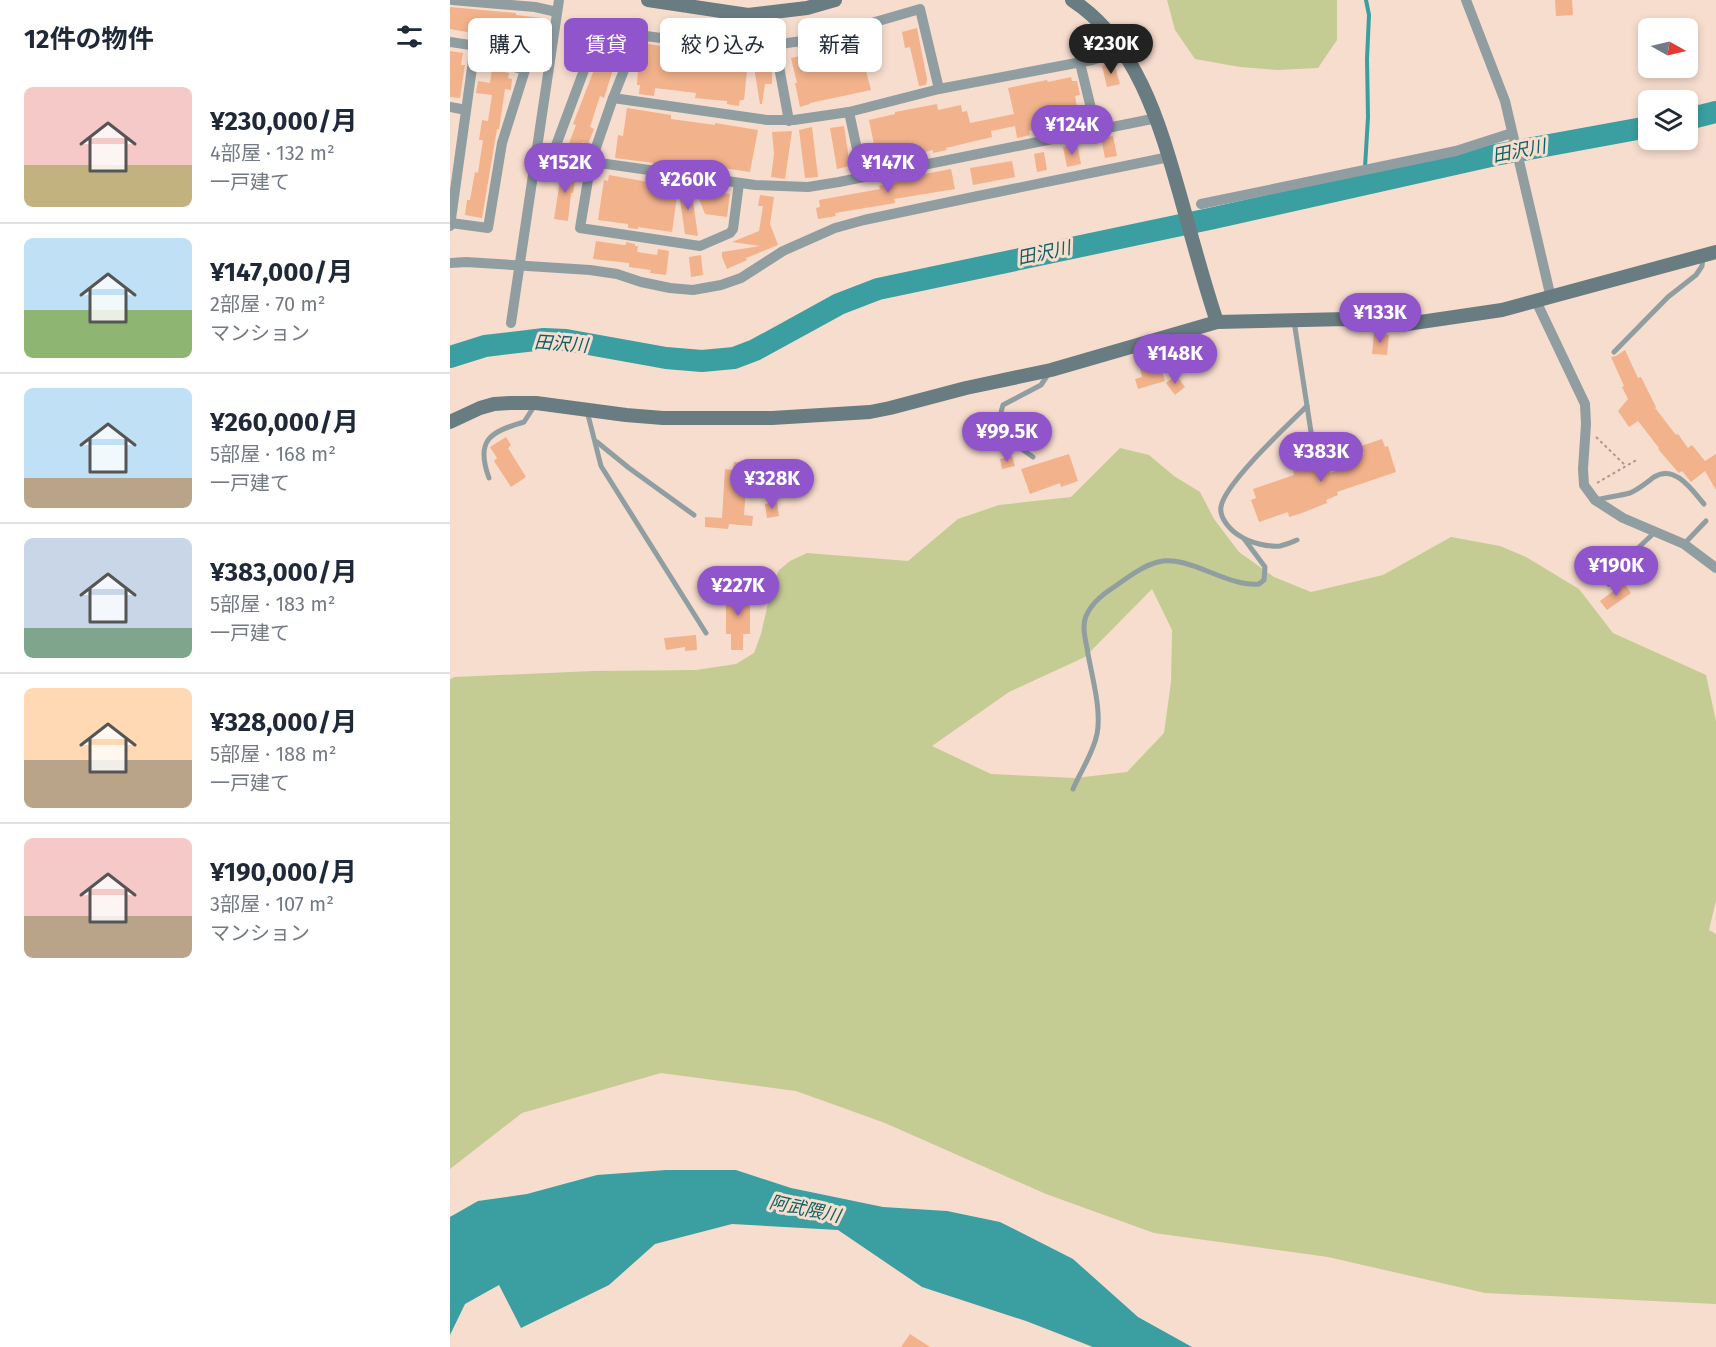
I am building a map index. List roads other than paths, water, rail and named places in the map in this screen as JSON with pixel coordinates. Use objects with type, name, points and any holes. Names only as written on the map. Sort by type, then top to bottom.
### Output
[{"type":"street","points":[[452,0],[535,7],[557,12]]},
{"type":"street","points":[[552,44],[559,0]]},
{"type":"street","points":[[648,0],[748,15],[807,8],[835,0]]},
{"type":"street","points":[[1072,0],[1085,8],[1121,48],[1142,86],[1169,157],[1217,322]]},
{"type":"street","points":[[1467,0],[1505,101],[1551,298]]},
{"type":"street","points":[[786,43],[816,39],[920,9],[939,89]]},
{"type":"street","points":[[450,42],[468,49]]},
{"type":"street","points":[[613,98],[767,120],[789,121],[849,112],[939,89],[1080,63],[1110,54],[1121,48]]},
{"type":"street","points":[[1080,63],[1096,129]]},
{"type":"street","points":[[471,72],[450,224],[488,228],[502,143],[524,72]]},
{"type":"street","points":[[511,323],[548,72]]},
{"type":"street","points":[[552,156],[583,72]]},
{"type":"street","points":[[623,72],[591,162],[580,228],[700,246],[730,233],[733,229],[739,183]]},
{"type":"street","points":[[780,72],[789,121]]},
{"type":"street","points":[[450,107],[466,110]]},
{"type":"street","points":[[849,112],[863,177]]},
{"type":"street","points":[[536,154],[739,183],[808,186],[1156,118]]},
{"type":"street","points":[[1201,204],[1456,151],[1512,133]]},
{"type":"street","points":[[450,263],[590,270],[617,274],[670,288],[693,290],[721,285],[741,278],[783,251],[835,228],[955,200],[1169,157]]},
{"type":"street","points":[[450,422],[480,408],[510,403],[536,403],[663,418],[772,418],[890,408],[966,388],[1051,370],[1217,322],[1347,319],[1400,325],[1502,310],[1710,254]]},
{"type":"street","points":[[1536,301],[1585,404],[1584,485],[1595,500],[1623,518],[1684,544],[1716,568]]},
{"type":"lane","points":[[1614,352],[1668,297],[1696,275],[1710,254]]},
{"type":"lane","points":[[1294,320],[1315,458]]},
{"type":"lane","points":[[1033,457],[1009,440],[1000,423],[1000,414],[1003,405],[1041,385],[1051,370]]},
{"type":"lane","points":[[489,478],[484,464],[485,444],[489,437],[504,428],[524,422],[536,403]]},
{"type":"lane","points":[[1073,789],[1088,761],[1098,734],[1098,709],[1084,632],[1085,617],[1093,604],[1108,591],[1133,574],[1158,562],[1173,561],[1245,584],[1260,584],[1264,580],[1265,567],[1245,540],[1230,528],[1221,514],[1221,506],[1227,493],[1251,463],[1307,406]]},
{"type":"lane","points":[[586,409],[602,466],[706,633]]},
{"type":"lane","points":[[596,440],[629,468],[694,514]]},
{"type":"lane","points":[[1595,500],[1629,493],[1661,474],[1668,474],[1676,475],[1704,504]]},
{"type":"lane","points":[[1684,544],[1706,521]]},
{"type":"lane","points":[[1609,584],[1618,567],[1655,532]]},
{"type":"lane","points":[[1245,540],[1279,546],[1297,540]]},
{"type":"water","name":"阿武隈川","points":[[666,1170],[736,1170],[791,1188],[883,1207],[947,1211],[1000,1222],[1073,1259],[1138,1317],[1192,1347],[1093,1347],[1026,1321],[922,1287],[838,1230],[732,1224],[655,1244],[609,1285],[521,1328],[499,1285],[465,1304],[450,1335],[450,1217],[478,1201],[527,1194],[597,1175]]},
{"type":"waterway","points":[[1364,184],[1368,117],[1369,15],[1366,0]]},
{"type":"waterway","name":"田沢川","points":[[1698,116],[1716,112]]},
{"type":"waterway","name":"田沢川","points":[[450,357],[485,346],[544,339],[566,340],[666,358],[702,361],[734,358],[755,350],[839,304],[878,289],[1214,218],[1495,155],[1638,129]]}]
